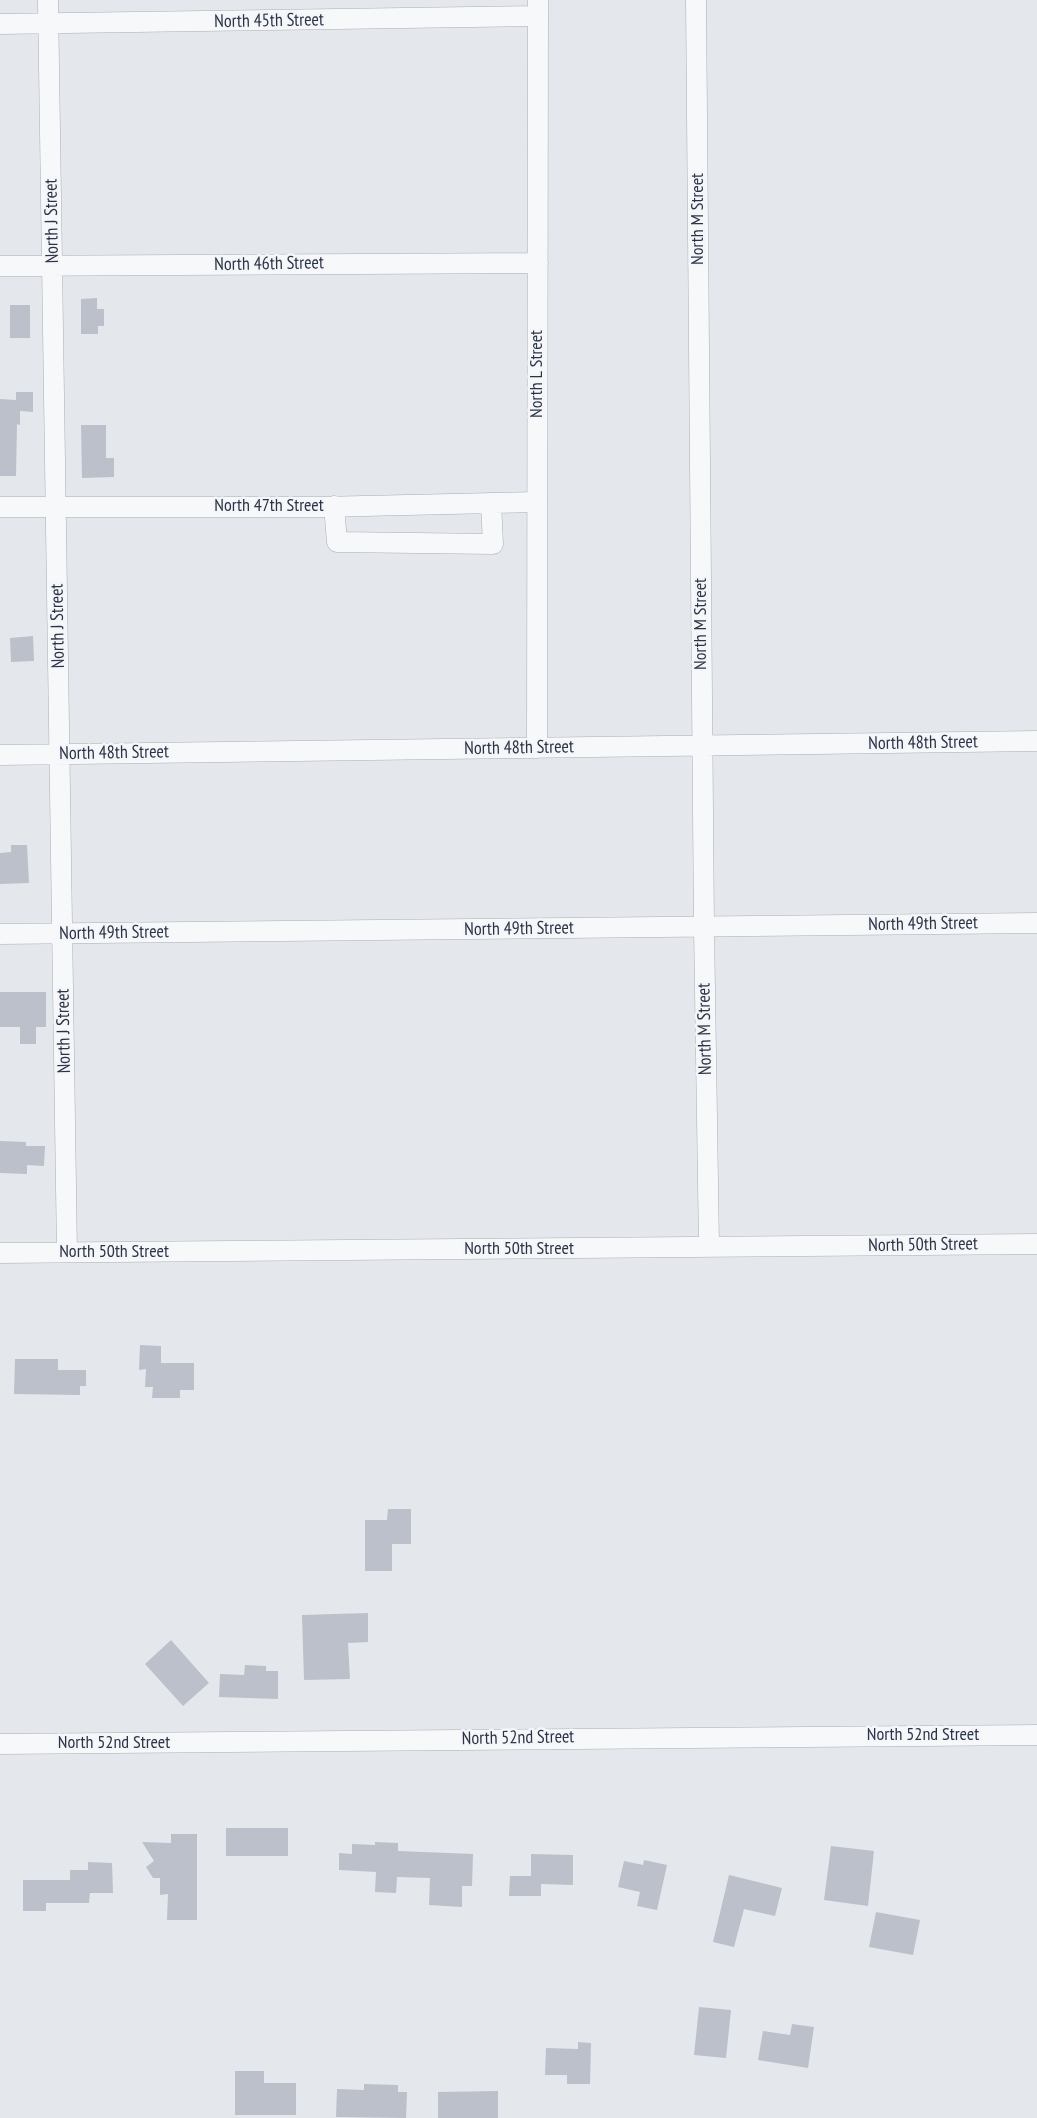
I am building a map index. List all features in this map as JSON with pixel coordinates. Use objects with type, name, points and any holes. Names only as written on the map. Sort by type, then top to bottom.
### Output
[{"type":"street","name":"North J Street","points":[[48,0],[67,1252]]},
{"type":"street","name":"North M Street","points":[[696,0],[702,746],[709,1247]]},
{"type":"street","name":"North 45th Street","points":[[0,24],[538,8]]},
{"type":"street","name":"North L Street","points":[[537,748],[538,8]]},
{"type":"street","name":"North 46th Street","points":[[0,266],[53,264],[538,263]]},
{"type":"street","name":"North 47th Street","points":[[0,507],[334,506],[537,502]]},
{"type":"street","points":[[334,506],[336,542],[493,544],[491,503]]},
{"type":"street","name":"North 48th Street","points":[[0,755],[1037,741]]},
{"type":"street","name":"North 49th Street","points":[[0,934],[1037,923]]},
{"type":"street","name":"North 50th Street","points":[[0,1253],[1037,1244]]},
{"type":"street","name":"North 52nd Street","points":[[0,1744],[1037,1735]]},
{"type":"building","points":[[97,298],[97,309],[104,309],[104,326],[98,326],[98,334],[81,334],[81,299]]},
{"type":"building","points":[[10,305],[30,305],[30,338],[10,338]]},
{"type":"building","points":[[16,392],[33,392],[33,412],[20,411],[20,425],[17,424],[16,476],[0,476],[0,399],[16,400]]},
{"type":"building","points":[[81,425],[106,425],[106,458],[114,458],[114,477],[82,478]]},
{"type":"building","points":[[33,636],[34,661],[11,662],[10,638]]},
{"type":"building","points":[[11,845],[27,845],[29,883],[0,884],[0,853],[11,852]]},
{"type":"building","points":[[0,992],[46,992],[46,1027],[36,1027],[36,1044],[20,1044],[20,1027],[0,1027]]},
{"type":"building","points":[[0,1141],[26,1142],[26,1146],[45,1146],[44,1166],[27,1165],[27,1174],[0,1173]]},
{"type":"building","points":[[140,1345],[161,1346],[161,1363],[194,1363],[194,1390],[180,1390],[180,1398],[152,1398],[153,1387],[145,1387],[146,1369],[139,1370]]},
{"type":"building","points":[[15,1359],[58,1359],[58,1370],[86,1370],[86,1386],[80,1386],[80,1395],[14,1394]]},
{"type":"building","points":[[388,1509],[411,1509],[411,1544],[392,1544],[392,1571],[365,1571],[365,1520],[387,1520]]},
{"type":"building","points":[[368,1613],[368,1642],[348,1643],[350,1679],[304,1680],[302,1615]]},
{"type":"building","points":[[171,1640],[209,1683],[183,1706],[145,1664]]},
{"type":"building","points":[[245,1665],[266,1666],[266,1671],[278,1671],[278,1699],[219,1697],[220,1674],[244,1675]]},
{"type":"building","points":[[226,1828],[288,1828],[288,1856],[226,1856]]},
{"type":"building","points":[[171,1834],[197,1834],[197,1920],[167,1920],[168,1894],[160,1895],[160,1878],[153,1878],[146,1867],[154,1861],[142,1842],[171,1843]]},
{"type":"building","points":[[375,1842],[398,1843],[398,1851],[473,1854],[472,1886],[462,1886],[462,1907],[429,1905],[430,1878],[397,1877],[396,1893],[375,1892],[376,1872],[339,1870],[339,1853],[352,1854],[352,1844],[375,1845]]},
{"type":"building","points":[[831,1846],[874,1851],[868,1906],[824,1900]]},
{"type":"building","points":[[531,1854],[573,1855],[573,1885],[541,1884],[541,1896],[509,1896],[510,1876],[531,1876]]},
{"type":"building","points":[[644,1860],[667,1865],[657,1910],[637,1906],[640,1892],[618,1887],[624,1861],[643,1865]]},
{"type":"building","points":[[88,1862],[112,1863],[113,1893],[90,1893],[89,1903],[46,1903],[46,1911],[23,1911],[23,1880],[70,1880],[70,1870],[88,1870]]},
{"type":"building","points":[[729,1875],[782,1888],[775,1916],[744,1909],[734,1947],[713,1942]]},
{"type":"building","points":[[876,1912],[920,1920],[913,1955],[869,1947]]},
{"type":"building","points":[[699,2007],[731,2010],[726,2058],[694,2055]]},
{"type":"building","points":[[792,2024],[814,2027],[808,2068],[758,2060],[763,2031],[790,2035]]},
{"type":"building","points":[[578,2042],[591,2043],[590,2084],[567,2084],[567,2075],[545,2075],[546,2048],[578,2049]]},
{"type":"building","points":[[235,2071],[264,2071],[264,2083],[296,2083],[296,2115],[235,2115]]},
{"type":"building","points":[[364,2084],[398,2085],[398,2092],[407,2092],[406,2118],[336,2117],[337,2089],[364,2090]]},
{"type":"building","points":[[498,2091],[498,2118],[438,2118],[438,2092]]}]
